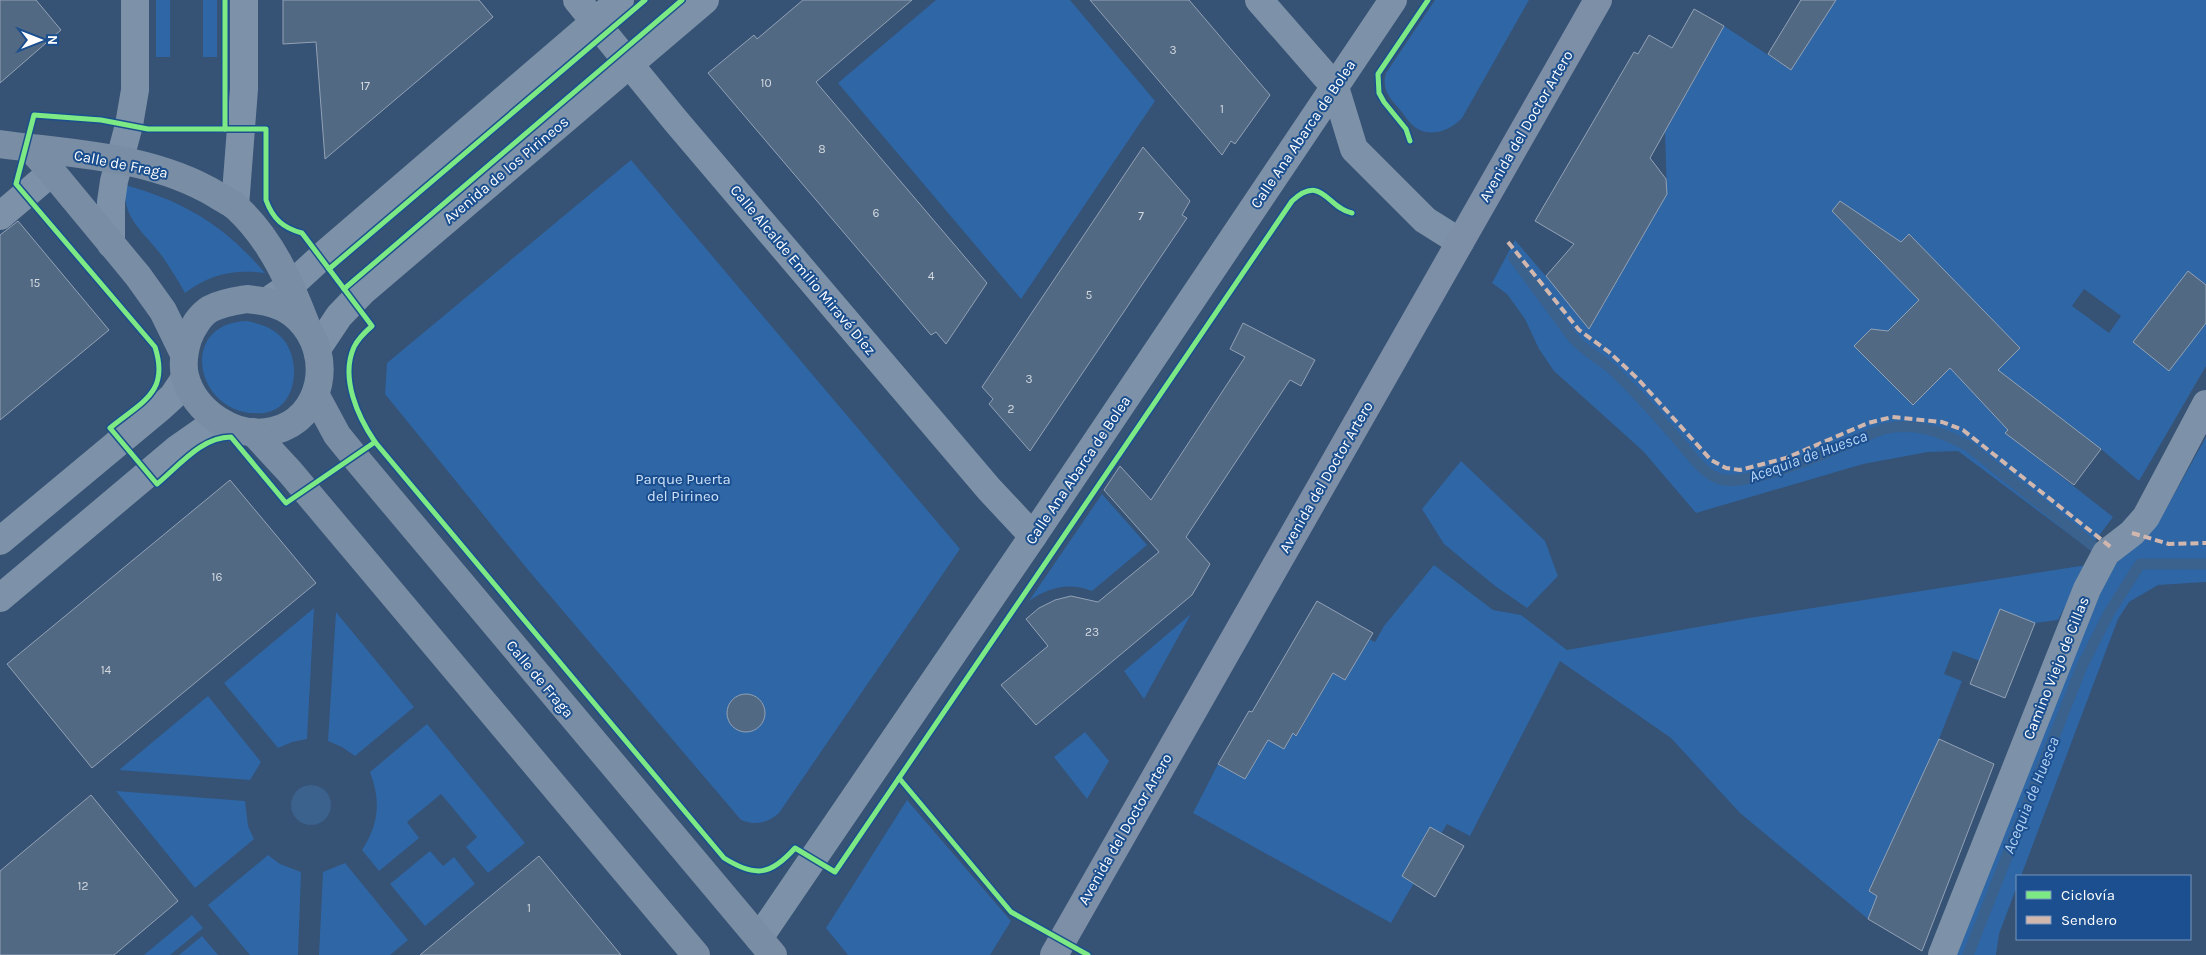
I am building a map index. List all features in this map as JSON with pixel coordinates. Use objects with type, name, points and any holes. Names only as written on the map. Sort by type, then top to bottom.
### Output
[{"type":"main road","name":"Avenida del Doctor Artero","points":[[1054,955],[1598,0]]},
{"type":"main road","name":"Calle de Fraga","points":[[0,144],[119,160],[158,169],[190,180],[235,206],[258,231],[277,258],[291,285],[313,341]]},
{"type":"main road","name":"Calle de Fraga","points":[[30,148],[112,244],[163,311],[185,366]]},
{"type":"main road","points":[[237,301],[268,301],[284,308],[299,319],[313,341],[319,381],[316,396],[304,415],[289,426],[272,431],[253,432],[222,423],[202,407],[193,394],[185,366],[190,333],[210,309],[237,301]]},
{"type":"main road","name":"Calle de Fraga","points":[[316,396],[337,435],[354,456],[766,946]]},
{"type":"main road","points":[[253,432],[290,472],[696,955]]},
{"type":"street","points":[[112,244],[112,202],[119,160],[129,125],[135,90],[135,0]]},
{"type":"street","points":[[235,206],[244,99],[244,0]]},
{"type":"street","name":"Calle Alcalde Emilio Miravé Díez","points":[[577,0],[983,481],[1033,536]]},
{"type":"street","points":[[268,301],[291,285],[329,250],[620,0]]},
{"type":"street","name":"Avenida de los Pirineos","points":[[313,341],[363,292],[705,0]]},
{"type":"street","points":[[1259,0],[1335,87],[1354,149],[1425,220],[1460,242]]},
{"type":"street","name":"Calle Ana Abarca de Bolea","points":[[766,946],[1033,536],[1393,0]]},
{"type":"street","points":[[0,216],[52,172]]},
{"type":"street","points":[[0,541],[173,396],[185,366]]},
{"type":"street","name":"Camino Viejo de Cillas","points":[[1942,955],[2087,590],[2106,553],[2132,534],[2146,517],[2206,404]]},
{"type":"street","points":[[0,598],[177,449],[207,428],[222,423]]},
{"type":"green space","points":[[156,0],[170,0],[170,57],[156,57]]},
{"type":"green space","points":[[203,0],[217,0],[217,57],[203,57]]},
{"type":"green space","points":[[936,0],[1070,0],[1155,101],[1021,299],[838,83]]},
{"type":"green space","points":[[1435,0],[1529,0],[1462,118],[1447,129],[1428,132],[1416,128],[1393,102],[1386,89],[1385,79],[1386,73]]},
{"type":"green space","points":[[1836,0],[2206,0],[2206,366],[2139,481],[2033,397],[2006,433],[2113,517],[2089,549],[1958,451],[1928,452],[1863,464],[1696,513],[1643,451],[1554,371],[1539,349],[1525,319],[1507,294],[1492,283],[1515,240],[1590,328],[1667,194],[1665,132],[1724,26],[1791,70]],"holes":[[[2084,289],[2121,316],[2109,333],[2072,306]]]},
{"type":"green space","name":"Parque Puerta del Pirineo","points":[[631,160],[960,549],[779,813],[770,819],[756,823],[741,820],[529,571],[385,394],[387,363]]},
{"type":"green space","points":[[125,185],[166,199],[202,217],[235,242],[265,273],[243,272],[223,274],[204,281],[185,293],[162,256],[130,216],[125,197]]},
{"type":"green space","points":[[247,321],[276,332],[289,348],[293,359],[293,383],[290,394],[284,403],[275,410],[264,413],[241,411],[223,402],[210,387],[203,370],[203,353],[210,337],[224,326]]},
{"type":"green space","points":[[2206,437],[2206,582],[2158,585],[2129,602],[2118,619],[2021,875],[2016,875],[2016,889],[1999,934],[1996,955],[1955,955],[2097,589],[2112,568],[2166,509]]},
{"type":"green space","points":[[1461,461],[1545,541],[1558,576],[1527,608],[1495,586],[1444,544],[1422,509]]},
{"type":"green space","points":[[1102,494],[1147,545],[1092,591],[1084,588],[1059,587],[1044,592],[1029,601]]},
{"type":"green space","points":[[1434,565],[1493,610],[1521,615],[1567,650],[1749,618],[2087,565],[2058,620],[2035,623],[1980,661],[1953,651],[1944,674],[1962,681],[1939,739],[1869,891],[1877,896],[1868,919],[1740,813],[1671,738],[1560,661],[1470,836],[1447,824],[1441,834],[1429,828],[1414,855],[1426,862],[1391,923],[1193,813],[1218,764],[1245,779],[1268,740],[1284,749],[1293,733],[1297,735],[1323,691],[1336,657],[1344,663],[1337,676],[1345,680],[1369,639],[1375,642],[1384,626]]},
{"type":"green space","points":[[314,608],[307,739],[292,742],[278,748],[224,683]]},
{"type":"green space","points":[[336,612],[414,707],[355,756],[342,747],[328,741]]},
{"type":"green space","points":[[1191,614],[1144,699],[1124,671]]},
{"type":"green space","points":[[208,696],[261,762],[250,780],[119,770]]},
{"type":"green space","points":[[427,724],[525,843],[488,873],[466,847],[477,837],[441,794],[407,822],[419,838],[379,871],[362,850],[375,822],[377,803],[370,772]]},
{"type":"green space","points":[[1085,732],[1109,761],[1087,799],[1054,757]]},
{"type":"green space","points":[[116,791],[245,801],[248,826],[254,839],[195,888]]},
{"type":"green space","points":[[907,800],[1011,921],[990,955],[848,955],[826,928]]},
{"type":"green space","points":[[430,851],[443,866],[454,857],[475,884],[425,926],[390,884]]},
{"type":"green space","points":[[268,855],[280,864],[301,872],[298,955],[250,955],[208,905]]},
{"type":"green space","points":[[345,863],[408,940],[390,955],[319,955],[323,872]]},
{"type":"green space","points":[[192,915],[203,928],[170,955],[144,955]]},
{"type":"green space","points":[[202,936],[218,955],[179,955]]},
{"type":"shaded area","points":[[315,785],[322,788],[328,794],[331,805],[330,813],[322,822],[315,825],[307,825],[300,822],[292,813],[291,801],[294,794],[303,786]]},
{"type":"building","points":[[0,0],[36,0],[61,30],[0,83]]},
{"type":"building","points":[[283,0],[479,0],[493,17],[325,159],[316,42],[283,44]]},
{"type":"building","points":[[803,0],[912,0],[816,82],[987,283],[946,344],[936,332],[931,335],[708,73],[754,35],[757,39]]},
{"type":"building","points":[[1090,0],[1189,0],[1270,95],[1235,144],[1231,141],[1222,155]]},
{"type":"building","points":[[1801,0],[1836,0],[1791,70],[1768,54]]},
{"type":"building","points":[[1694,9],[1724,26],[1650,158],[1666,179],[1667,194],[1589,329],[1546,276],[1574,244],[1535,221],[1634,52],[1638,54],[1649,35],[1672,48]]},
{"type":"building","points":[[1143,147],[1190,201],[1182,215],[1187,218],[1030,451],[989,404],[993,399],[982,387]]},
{"type":"building","points":[[1840,201],[1901,242],[1909,234],[2020,348],[1998,370],[2101,449],[2074,485],[2005,433],[2008,430],[1950,368],[1913,405],[1854,346],[1871,329],[1888,331],[1919,300],[1832,211]]},
{"type":"building","points":[[18,221],[109,330],[0,420],[0,235]]},
{"type":"building","points":[[2188,271],[2206,285],[2206,323],[2169,371],[2133,342]]},
{"type":"building","points":[[1243,323],[1315,360],[1301,386],[1290,380],[1186,537],[1210,564],[1192,595],[1036,725],[1001,685],[1048,646],[1026,619],[1039,608],[1055,600],[1071,596],[1098,602],[1159,552],[1104,490],[1120,466],[1151,500],[1245,357],[1230,349]]},
{"type":"building","points":[[230,480],[316,583],[92,768],[7,664]]},
{"type":"building","points":[[1317,601],[1373,633],[1345,680],[1333,673],[1296,736],[1293,733],[1284,749],[1268,740],[1245,779],[1218,764],[1249,711],[1252,712]]},
{"type":"building","points":[[2000,609],[2035,623],[2005,698],[1970,684]]},
{"type":"building","points":[[746,694],[760,699],[765,713],[760,727],[746,732],[732,727],[727,713],[732,699]]},
{"type":"building","points":[[1939,739],[1994,764],[1922,951],[1868,919],[1877,896],[1869,891]]},
{"type":"building","points":[[91,795],[178,901],[114,955],[0,955],[0,871]]},
{"type":"building","points":[[1430,827],[1464,846],[1435,897],[1402,876]]},
{"type":"building","points":[[539,856],[621,955],[420,955],[481,904]]},
{"type":"waterway","name":"Acequia de Huesca","points":[[1514,258],[1573,338],[1614,371],[1650,408],[1697,462],[1718,478],[1739,480],[1759,476],[1804,462],[1883,429],[1917,427],[1937,432],[1968,446],[2097,549]]},
{"type":"waterway","name":"Acequia de Huesca","points":[[1968,955],[2082,666],[2109,613],[2140,564],[2206,564]]},
{"type":"marked path","points":[[1508,242],[1579,330],[1609,352],[1638,379],[1711,460],[1726,468],[1740,470],[1786,458],[1868,423],[1892,417],[1942,422],[1963,430],[2112,548]]},
{"type":"marked path","points":[[2132,533],[2169,544],[2206,543]]},
{"type":"cycle path","points":[[225,0],[225,129]]},
{"type":"cycle path","points":[[329,269],[645,0]]},
{"type":"cycle path","points":[[344,289],[682,0]]},
{"type":"cycle path","points":[[1410,141],[1406,129],[1379,93],[1378,74],[1428,0]]},
{"type":"cycle path","points":[[34,115],[101,120],[148,129],[266,129],[266,200],[269,207],[280,222],[302,233],[372,326],[354,347],[349,371],[350,384],[357,409],[375,442],[286,503],[231,437],[220,438],[200,447],[157,484],[110,428],[142,403],[156,386],[159,375],[159,363],[155,347],[16,184],[34,115]]},
{"type":"cycle path","points":[[375,442],[724,858],[745,869],[762,871],[778,864],[795,848],[835,872],[1292,201],[1302,193],[1311,190],[1318,191],[1343,210],[1352,213]]},
{"type":"cycle path","points":[[899,778],[1011,912],[1088,955]]}]
